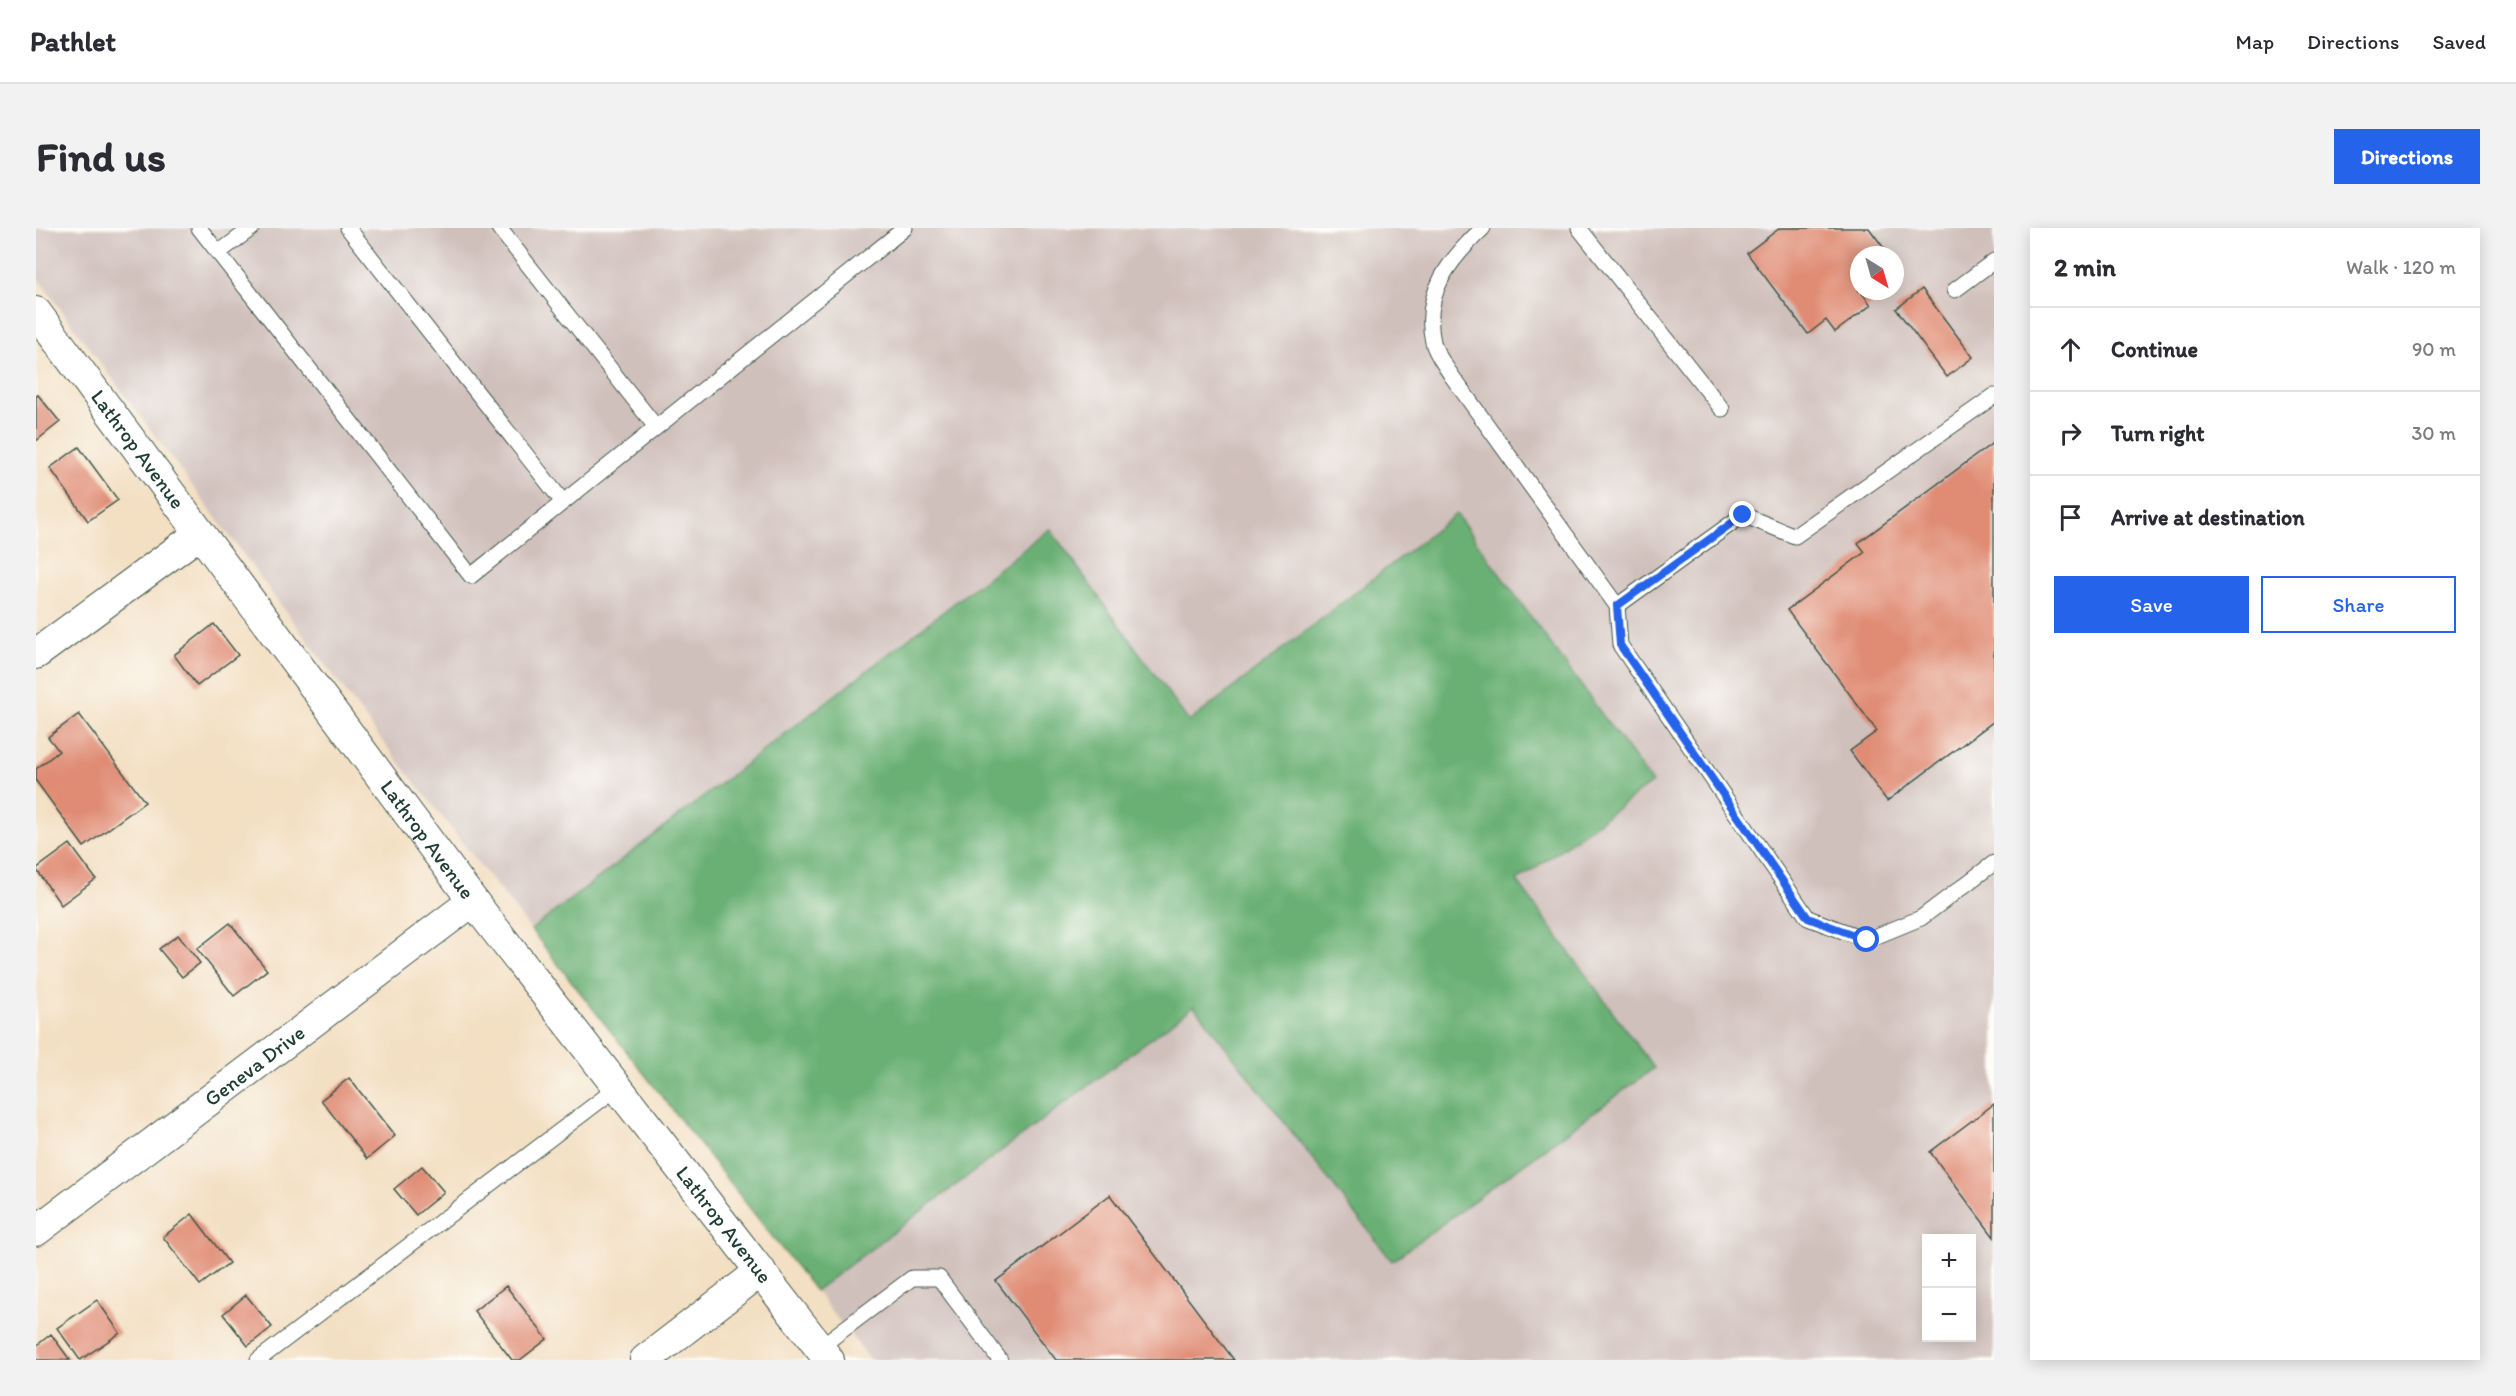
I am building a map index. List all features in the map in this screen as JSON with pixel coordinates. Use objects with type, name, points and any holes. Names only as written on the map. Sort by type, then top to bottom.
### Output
[{"type":"street","name":"Lathrop Avenue","points":[[36,312],[473,901],[825,1354]]},
{"type":"street","points":[[36,654],[199,534]]},
{"type":"street","name":"Geneva Drive","points":[[36,1231],[473,901]]},
{"type":"street","points":[[645,1360],[761,1271]]},
{"type":"lane","points":[[199,228],[471,576],[905,228]]},
{"type":"lane","points":[[218,253],[252,228]]},
{"type":"lane","points":[[348,228],[563,502]]},
{"type":"lane","points":[[499,228],[656,427]]},
{"type":"lane","points":[[1483,228],[1458,252],[1435,287],[1430,315],[1433,344],[1451,375],[1617,606],[1620,645],[1808,918],[1867,940],[1921,918],[1994,863]]},
{"type":"lane","points":[[1579,228],[1722,409]]},
{"type":"lane","points":[[1955,290],[1994,261]]},
{"type":"lane","points":[[1617,606],[1743,515],[1795,536],[1994,396]]},
{"type":"lane","points":[[258,1360],[618,1087]]},
{"type":"lane","points":[[825,1354],[912,1278],[939,1278],[1000,1360]]},
{"type":"shaded area","points":[[36,228],[1994,228],[1994,1360],[870,1360],[376,733],[36,276]]},
{"type":"green space","points":[[1456,514],[1652,783],[1517,881],[1654,1068],[1392,1261],[1194,1006],[815,1291],[531,930],[1050,529],[1189,722]]},
{"type":"building","points":[[1780,228],[1869,228],[1882,246],[1850,246],[1850,300],[1867,300],[1871,305],[1835,332],[1826,320],[1808,334],[1747,253]]},
{"type":"building","points":[[1922,289],[1973,357],[1947,377],[1896,309]]},
{"type":"building","points":[[38,395],[60,422],[36,441],[36,396]]},
{"type":"building","points":[[1994,442],[1994,721],[1887,801],[1850,751],[1877,731],[1787,610],[1865,552],[1858,543]]},
{"type":"building","points":[[79,447],[118,500],[88,521],[50,468]]},
{"type":"building","points":[[214,624],[238,655],[197,686],[174,655]]},
{"type":"building","points":[[79,714],[145,802],[84,847],[36,781],[36,769],[59,751],[48,737]]},
{"type":"building","points":[[70,844],[96,879],[61,905],[36,869]]},
{"type":"building","points":[[230,923],[267,970],[234,996],[197,949]]},
{"type":"building","points":[[178,935],[200,963],[182,977],[159,949]]},
{"type":"building","points":[[349,1078],[395,1136],[367,1159],[321,1100]]},
{"type":"building","points":[[1994,1104],[1994,1237],[1930,1152]]},
{"type":"building","points":[[422,1166],[444,1192],[416,1215],[394,1189]]},
{"type":"building","points":[[1110,1195],[1234,1360],[1056,1360],[996,1281]]},
{"type":"building","points":[[192,1214],[229,1263],[200,1285],[163,1237]]},
{"type":"building","points":[[506,1286],[547,1339],[520,1360],[512,1360],[474,1311]]},
{"type":"building","points":[[246,1295],[272,1327],[248,1346],[223,1314]]},
{"type":"building","points":[[97,1300],[120,1333],[80,1360],[57,1328]]},
{"type":"building","points":[[51,1334],[70,1360],[36,1360],[36,1346]]},
{"type":"route","points":[[1743,515],[1617,606],[1620,645],[1808,918],[1867,940]]}]
